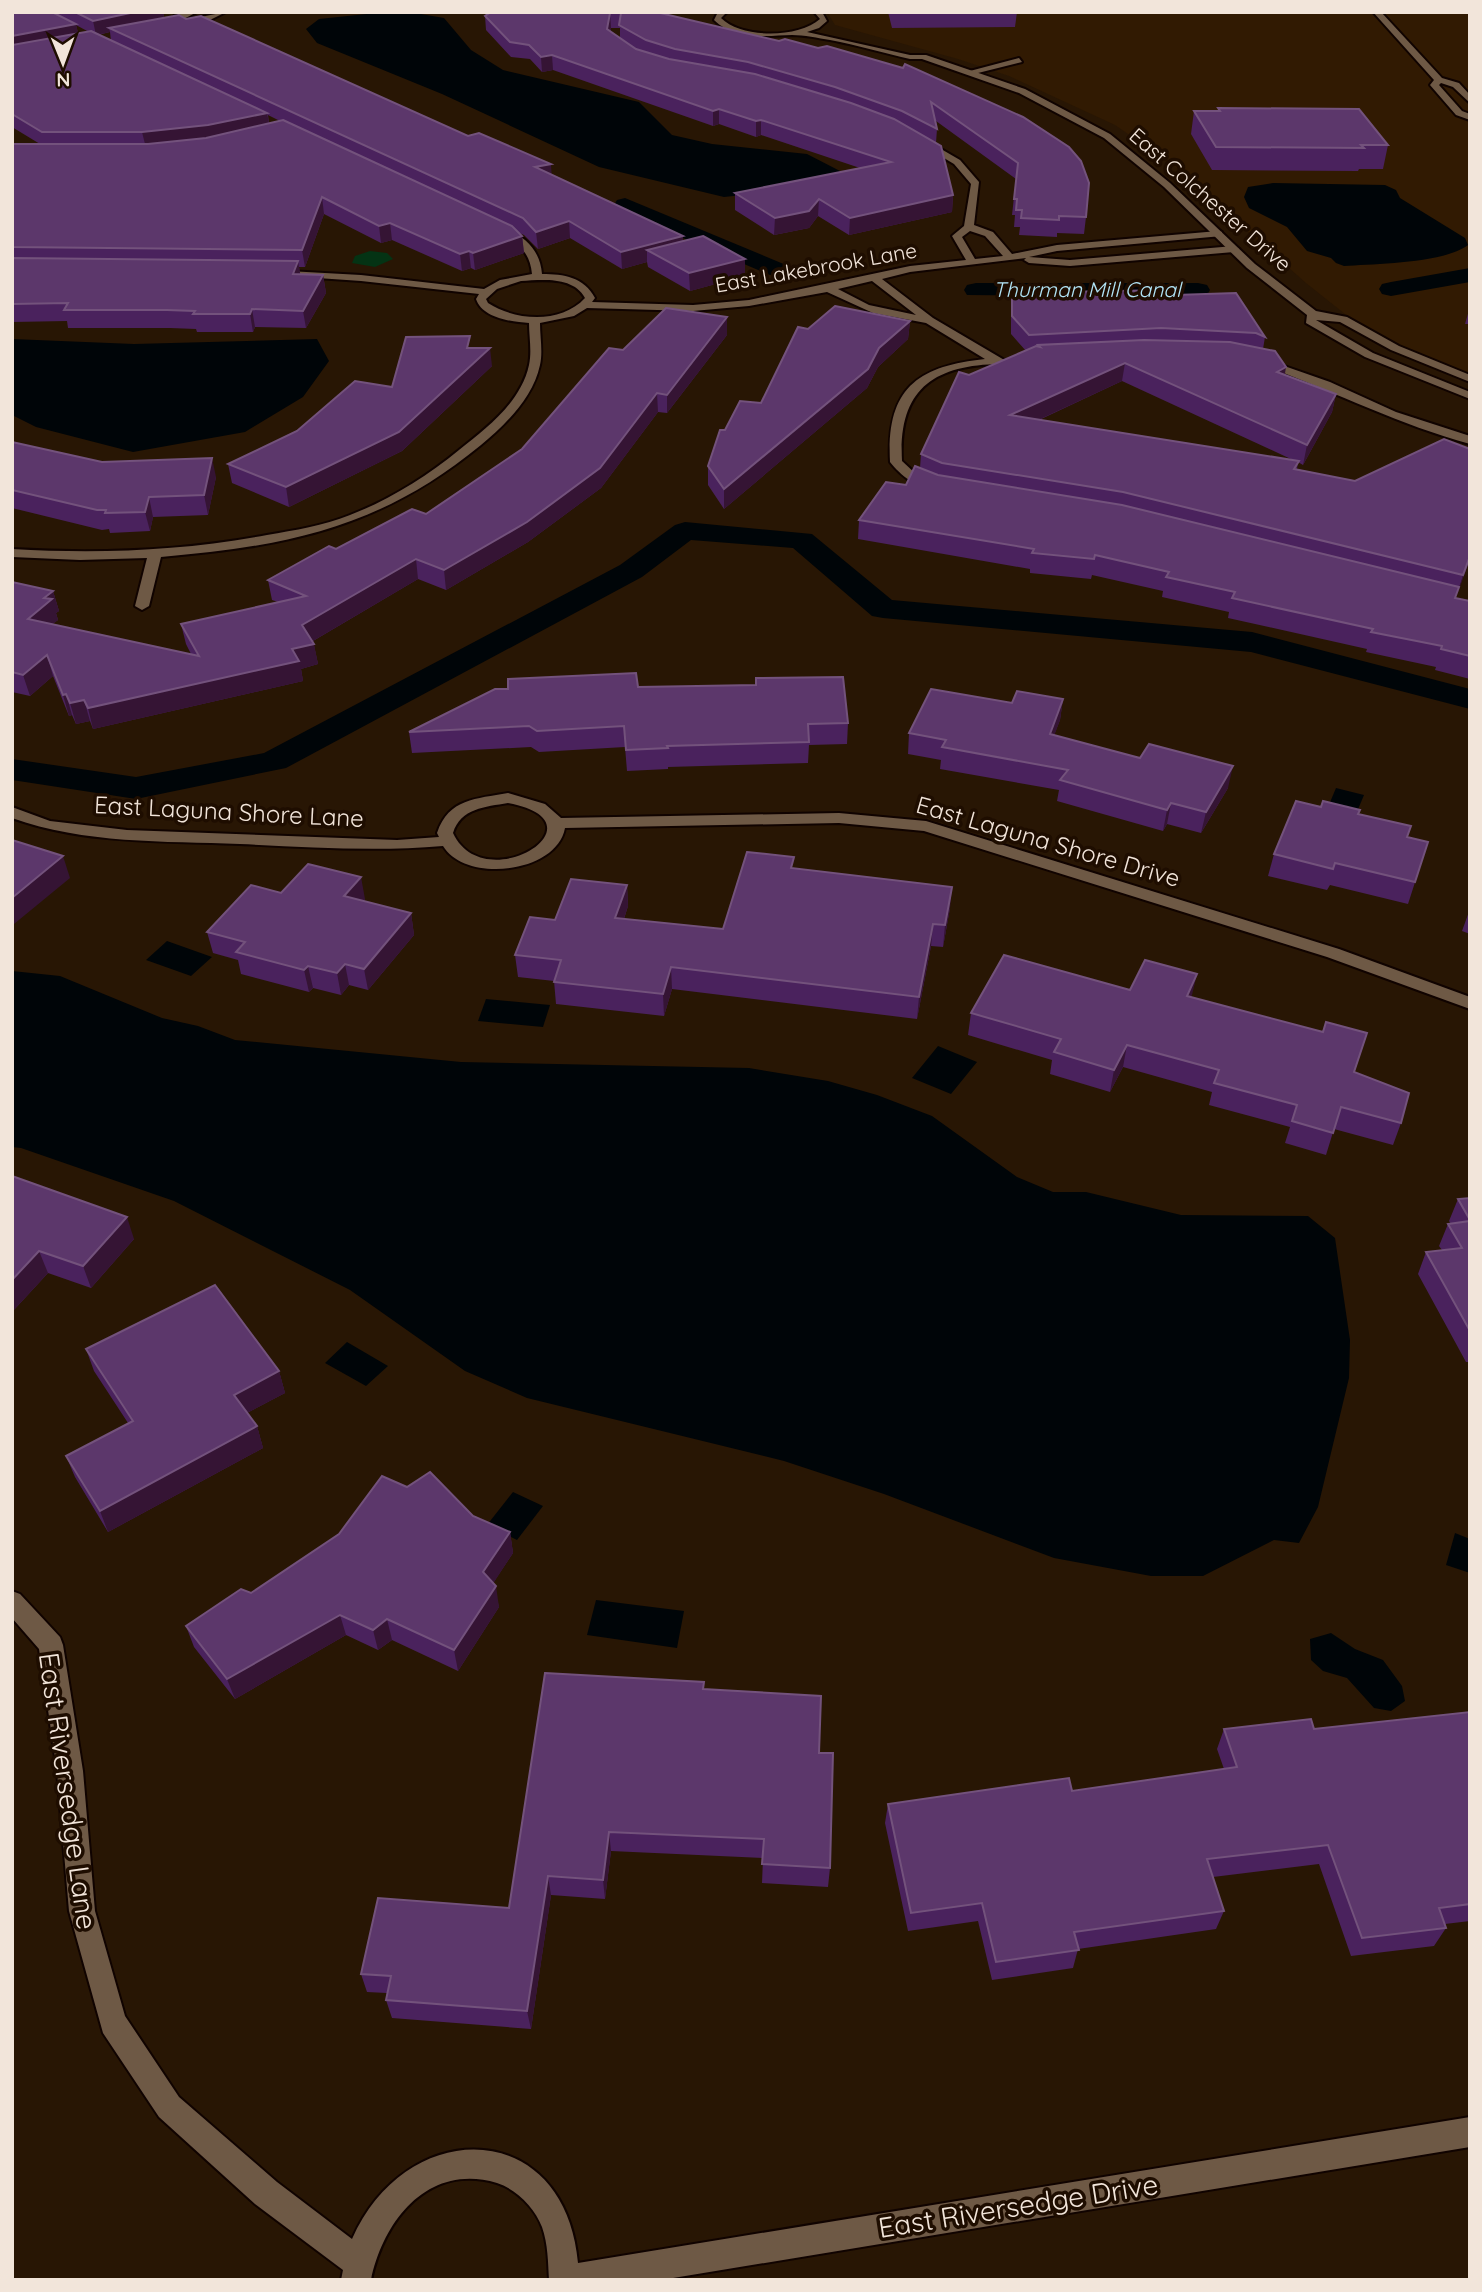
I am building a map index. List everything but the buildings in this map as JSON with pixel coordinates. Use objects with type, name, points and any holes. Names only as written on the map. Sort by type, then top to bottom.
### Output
[{"type":"street","points":[[176,24],[177,18],[193,12]]},
{"type":"street","points":[[166,26],[201,21],[222,12]]},
{"type":"street","points":[[718,13],[719,23],[737,31],[768,34],[794,33],[822,24],[824,19],[818,12]]},
{"type":"street","points":[[1377,12],[1439,80],[1456,85],[1470,100]]},
{"type":"street","name":"East Colchester Drive","points":[[822,24],[845,33],[925,53],[923,58]]},
{"type":"street","name":"East Colchester Drive","points":[[794,33],[832,38],[923,58],[1022,91],[1107,136],[1167,185],[1251,266],[1313,314],[1343,319],[1395,348],[1470,379]]},
{"type":"street","points":[[970,72],[1019,60]]},
{"type":"street","points":[[1439,80],[1434,85],[1459,113],[1470,117]]},
{"type":"street","points":[[917,139],[957,162],[976,184],[968,219],[970,227]]},
{"type":"street","points":[[494,226],[519,239],[535,255],[537,277]]},
{"type":"street","points":[[970,227],[989,234],[1010,258]]},
{"type":"street","points":[[970,227],[957,236],[972,262]]},
{"type":"street","name":"East Lakebrook Lane","points":[[586,305],[693,308],[750,303],[829,288],[910,268],[1010,258],[1056,248],[1218,234]]},
{"type":"street","name":"East Lakebrook Lane","points":[[1010,258],[1070,263],[1234,249]]},
{"type":"street","points":[[262,272],[362,278],[485,292],[506,282],[537,277],[554,278],[581,285],[588,291],[590,298],[586,305],[566,315],[535,320],[490,312],[481,299],[485,292]]},
{"type":"street","points":[[873,277],[929,320],[979,348],[995,361]]},
{"type":"street","points":[[829,288],[855,306],[889,316],[929,320]]},
{"type":"street","name":"East Colchester Drive","points":[[1313,314],[1310,321],[1369,355],[1470,396]]},
{"type":"street","points":[[12,553],[68,557],[155,553],[240,545],[335,525],[408,492],[447,467],[486,436],[516,402],[535,367],[535,320]]},
{"type":"street","points":[[1252,357],[1326,384],[1392,415],[1470,440]]},
{"type":"street","points":[[950,490],[913,478],[897,462],[894,442],[897,415],[918,384],[944,369],[1009,360]]},
{"type":"street","points":[[142,606],[155,553]]},
{"type":"street","points":[[490,800],[525,800],[550,813],[555,823],[555,834],[549,845],[520,861],[481,863],[464,859],[452,851],[445,841],[444,830],[459,810],[490,800]]},
{"type":"street","name":"East Laguna Shore Lane","points":[[12,812],[47,825],[127,835],[397,845],[445,841]]},
{"type":"street","name":"East Laguna Shore Drive","points":[[555,823],[839,818],[926,826],[1333,953],[1470,1003]]},
{"type":"street","name":"East Riversedge Lane","points":[[12,1601],[51,1645],[70,1771],[82,1911],[113,2023],[169,2107],[357,2271]]},
{"type":"street","name":"East Riversedge Drive","points":[[357,2271],[372,2226],[390,2200],[414,2181],[440,2168],[467,2163],[495,2166],[519,2177],[540,2195],[554,2220],[560,2239],[565,2280],[1470,2132]]},
{"type":"shaded area","points":[[827,12],[1470,12],[1470,374],[1433,361],[1355,322],[1306,283],[1173,165],[1115,125],[1009,76],[835,25]]},
{"type":"shaded area","points":[[376,13],[415,13],[444,18],[471,50],[503,70],[639,102],[672,135],[712,144],[807,154],[840,171],[835,185],[724,197],[599,167],[442,94],[317,43],[306,29],[319,19]]},
{"type":"shaded area","points":[[1273,183],[1385,185],[1396,190],[1400,198],[1465,238],[1468,245],[1443,256],[1427,259],[1344,266],[1331,258],[1307,251],[1287,227],[1249,208],[1244,197],[1248,187]]},
{"type":"shaded area","points":[[12,339],[134,344],[317,339],[329,361],[303,397],[245,432],[133,452],[36,427],[12,415]]},
{"type":"shaded area","points":[[1336,788],[1364,795],[1351,826],[1323,819]]},
{"type":"shaded area","points":[[167,941],[212,957],[191,976],[146,960]]},
{"type":"shaded area","points":[[12,971],[60,976],[162,1018],[198,1026],[235,1040],[461,1062],[749,1068],[828,1081],[877,1095],[932,1116],[1017,1177],[1053,1192],[1086,1192],[1181,1215],[1308,1216],[1335,1238],[1350,1340],[1349,1378],[1318,1507],[1299,1543],[1274,1540],[1203,1576],[1151,1576],[1054,1558],[884,1494],[784,1461],[527,1398],[465,1371],[350,1290],[174,1201],[12,1147]]},
{"type":"shaded area","points":[[486,999],[550,1005],[543,1027],[478,1021]]},
{"type":"shaded area","points":[[938,1046],[977,1062],[951,1094],[912,1078]]},
{"type":"shaded area","points":[[347,1342],[388,1366],[366,1386],[325,1363]]},
{"type":"shaded area","points":[[513,1492],[543,1506],[517,1540],[487,1525]]},
{"type":"shaded area","points":[[1455,1533],[1470,1539],[1470,1573],[1446,1565]]},
{"type":"shaded area","points":[[596,1600],[684,1611],[677,1648],[587,1635]]},
{"type":"shaded area","points":[[1331,1633],[1355,1649],[1383,1660],[1402,1686],[1405,1701],[1391,1711],[1374,1708],[1347,1678],[1323,1671],[1311,1660],[1310,1639]]},
{"type":"green space","points":[[370,251],[387,253],[393,259],[375,267],[352,263],[355,256]]},
{"type":"waterway","name":"Thurman Mill Canal","points":[[625,205],[778,270]]},
{"type":"waterway","name":"Thurman Mill Canal","points":[[1391,289],[1470,275]]},
{"type":"waterway","name":"Thurman Mill Canal","points":[[976,290],[1198,290]]},
{"type":"waterway","points":[[12,769],[136,788],[274,761],[631,571],[685,531],[801,540],[883,609],[1252,642],[1470,699]]}]
